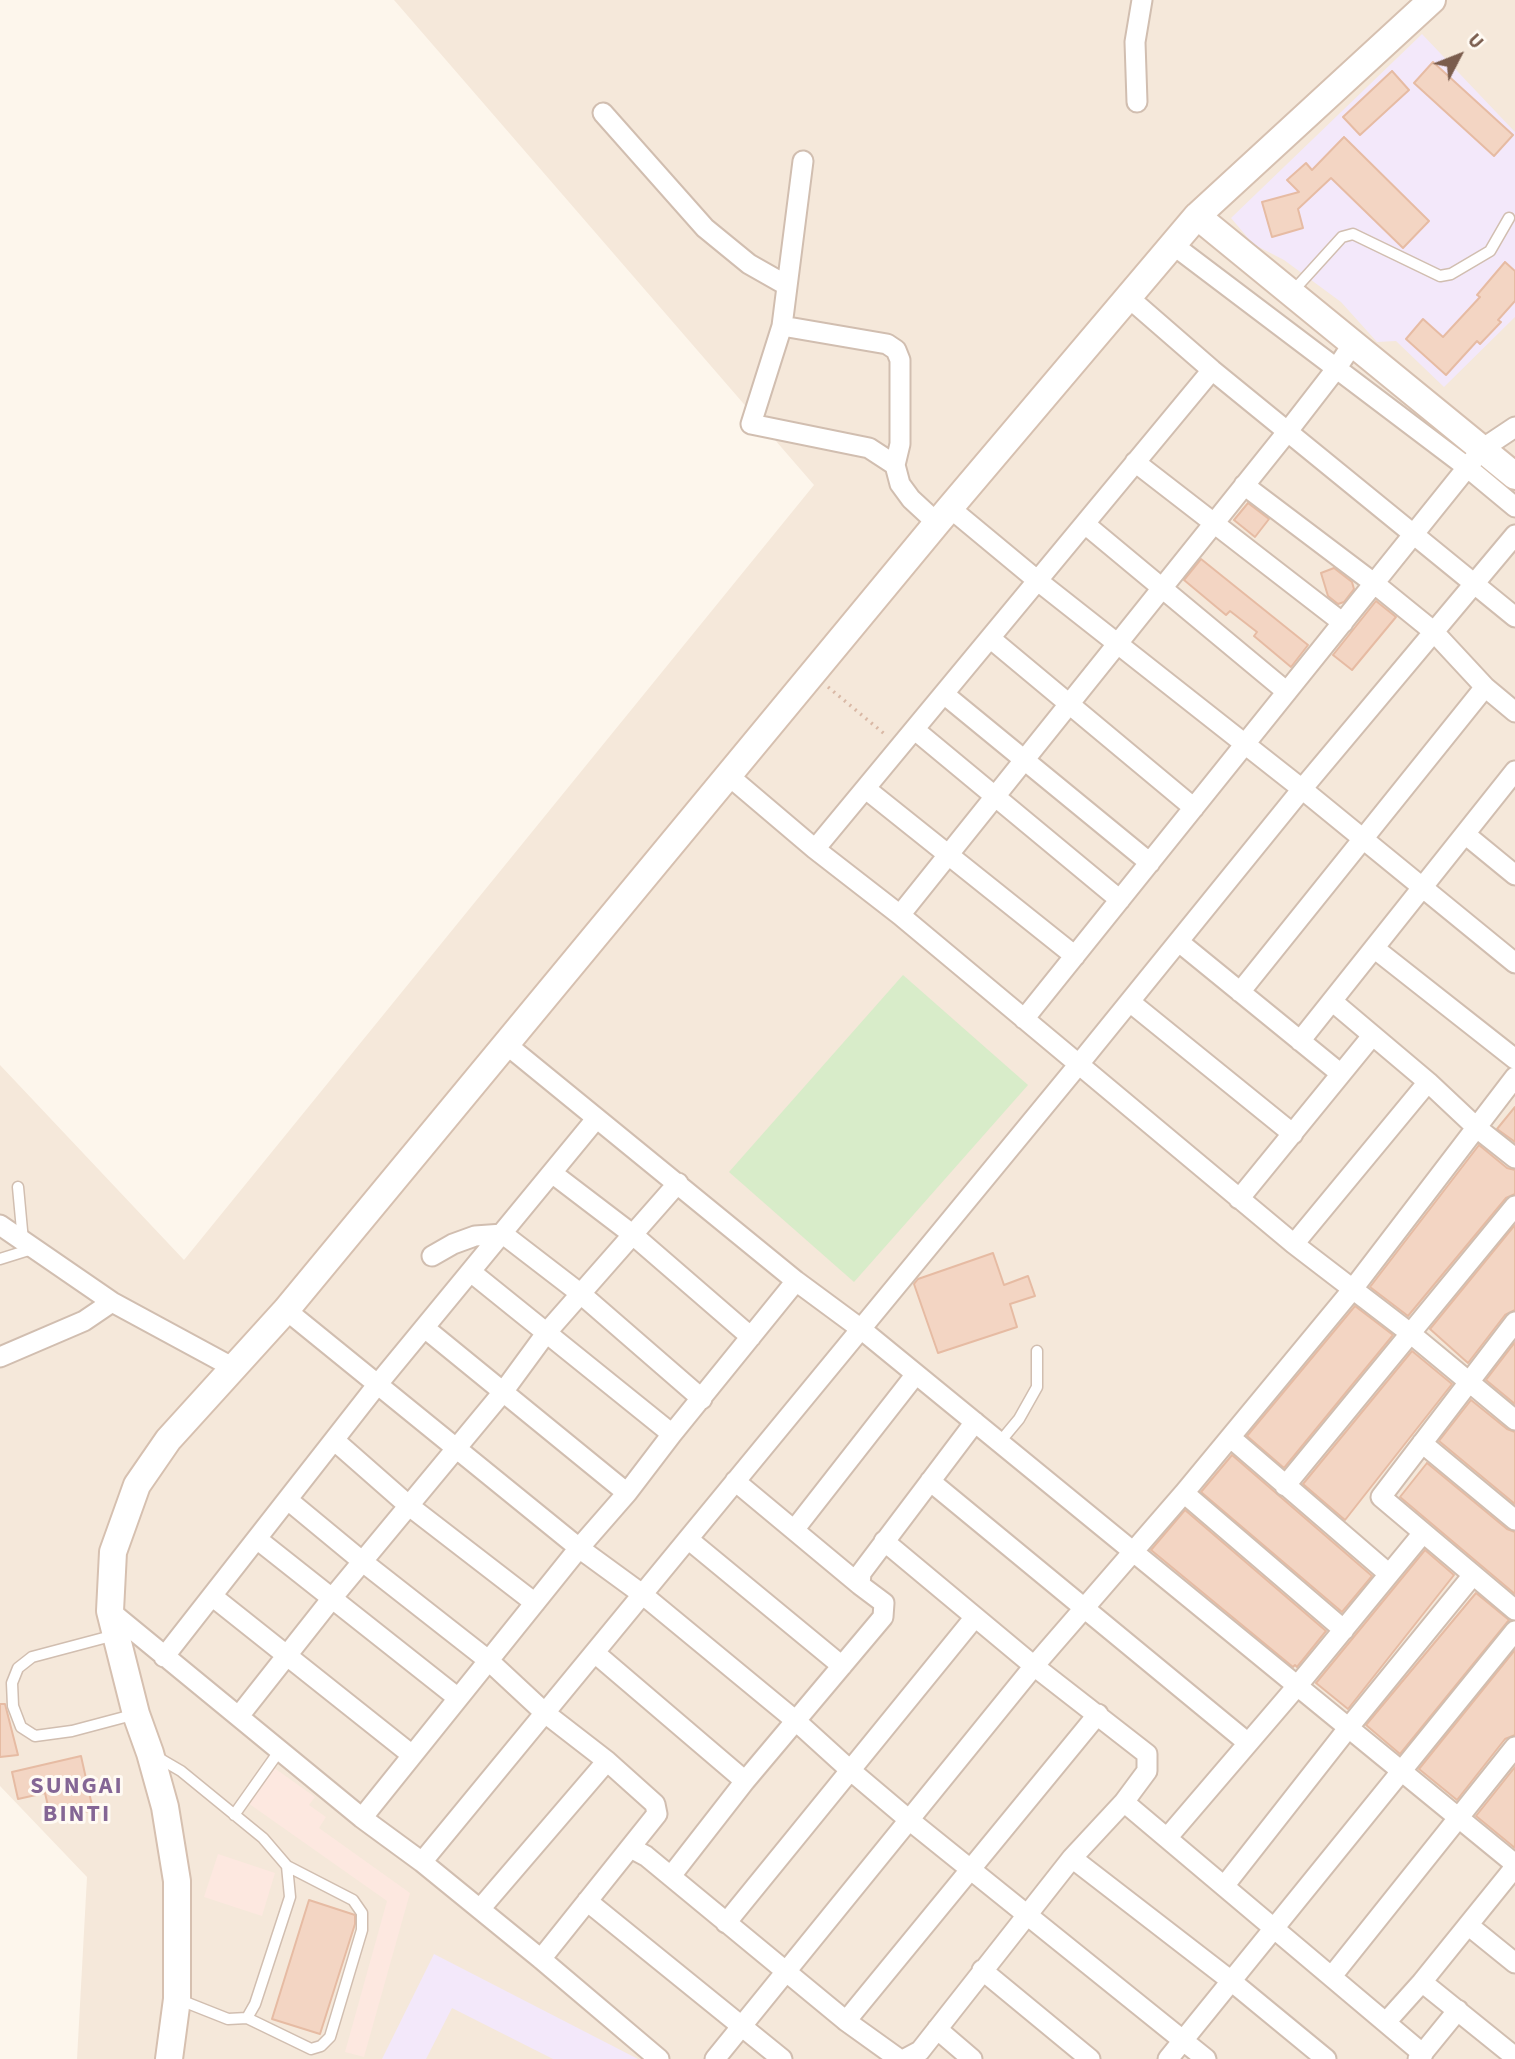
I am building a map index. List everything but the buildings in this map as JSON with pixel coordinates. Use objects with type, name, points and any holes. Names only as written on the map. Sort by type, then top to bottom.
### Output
[{"type":"street","points":[[1136,102],[1135,42],[1142,0]]},
{"type":"street","points":[[169,2059],[177,1999],[177,1881],[165,1807],[136,1714],[113,1623],[114,1552],[137,1485],[168,1440],[286,1310],[944,515],[1196,216],[1432,0]]},
{"type":"street","points":[[603,113],[705,228],[749,264],[786,285]]},
{"type":"street","points":[[803,161],[782,326],[751,424],[869,448],[894,465]]},
{"type":"street","points":[[1196,216],[1352,345],[1475,458],[1515,506]]},
{"type":"street","points":[[1172,244],[1336,369],[1475,458],[1515,476]]},
{"type":"street","points":[[1259,309],[1284,289]]},
{"type":"street","points":[[1128,297],[1212,370],[1515,617]]},
{"type":"street","points":[[782,326],[887,344],[896,350],[900,360],[900,444],[894,465],[900,484],[911,499],[944,515],[1038,580],[1302,789],[1515,963]]},
{"type":"street","points":[[900,915],[1289,431],[1352,345]]},
{"type":"street","points":[[816,849],[1212,370]]},
{"type":"street","points":[[1024,1019],[1475,458],[1515,427]]},
{"type":"street","points":[[1135,462],[1343,623]]},
{"type":"street","points":[[1244,485],[1433,631],[1485,687],[1515,712]]},
{"type":"street","points":[[1085,524],[1287,692]]},
{"type":"street","points":[[422,1862],[1302,789],[1515,535]]},
{"type":"street","points":[[990,638],[1194,808]]},
{"type":"street","points":[[1240,992],[1485,687]]},
{"type":"street","points":[[944,694],[1150,863]]},
{"type":"street","points":[[915,730],[1120,901]]},
{"type":"street","points":[[1300,1041],[1515,772]]},
{"type":"street","points":[[729,776],[900,915],[1239,1199],[1410,1333],[1515,1420]]},
{"type":"street","points":[[866,789],[1075,956]]},
{"type":"street","points":[[1465,834],[1515,875]]},
{"type":"street","points":[[1179,942],[1341,1074]]},
{"type":"street","points":[[1374,948],[1515,1059]]},
{"type":"street","points":[[1130,1002],[1293,1134]]},
{"type":"street","points":[[1332,1002],[1515,1158]]},
{"type":"street","points":[[1239,1199],[1372,1036]]},
{"type":"street","points":[[507,1045],[796,1281],[861,1329],[1298,1685],[1515,1866],[1422,1982],[1387,2021]]},
{"type":"street","points":[[715,2059],[1034,1666],[1184,1493],[1352,1290],[1515,1077]]},
{"type":"street","points":[[1294,1244],[1428,1082]]},
{"type":"street","points":[[164,1657],[377,1385],[426,1329],[596,1119]]},
{"type":"street","points":[[552,1173],[632,1234],[751,1337]]},
{"type":"street","points":[[239,1716],[332,1597],[503,1392],[547,1332],[678,1183]]},
{"type":"street","points":[[1285,1486],[1515,1206]]},
{"type":"street","points":[[0,1225],[113,1302],[232,1367]]},
{"type":"street","points":[[432,1256],[475,1236],[503,1234],[581,1294],[702,1398]]},
{"type":"street","points":[[471,1272],[672,1433]]},
{"type":"street","points":[[362,1818],[796,1281]]},
{"type":"street","points":[[0,1357],[84,1321],[113,1302]]},
{"type":"street","points":[[286,1310],[579,1548],[642,1594],[796,1721],[908,1819],[1206,2059]]},
{"type":"street","points":[[1515,1322],[1381,1497],[1515,1610]]},
{"type":"street","points":[[426,1329],[627,1493]]},
{"type":"street","points":[[794,1530],[916,1374]]},
{"type":"street","points":[[860,1585],[861,1573],[975,1422]]},
{"type":"street","points":[[1230,1438],[1389,1574]]},
{"type":"street","points":[[334,1440],[408,1505],[535,1603]]},
{"type":"street","points":[[1422,1443],[1515,1520]]},
{"type":"street","points":[[671,1876],[745,1781],[883,1617],[884,1603],[735,1481]]},
{"type":"street","points":[[930,1481],[1248,1743]]},
{"type":"street","points":[[1184,1493],[1344,1630]]},
{"type":"street","points":[[288,1500],[488,1660],[545,1713],[607,1760],[655,1804],[657,1814],[541,1959]]},
{"type":"street","points":[[1167,1838],[1423,1533]]},
{"type":"street","points":[[257,1539],[458,1698]]},
{"type":"street","points":[[688,1539],[842,1666]]},
{"type":"street","points":[[884,1541],[1034,1666],[1098,1713],[1147,1754],[1147,1771],[1124,1802],[1072,1858],[920,2051],[905,2059]]},
{"type":"street","points":[[1225,1885],[1473,1575]]},
{"type":"street","points":[[212,1596],[412,1755]]},
{"type":"street","points":[[726,1923],[975,1618]]},
{"type":"street","points":[[113,1623],[164,1657],[362,1818],[422,1862],[659,2059]]},
{"type":"street","points":[[1168,2059],[1515,1631]]},
{"type":"street","points":[[595,1653],[745,1781]]},
{"type":"street","points":[[846,2021],[1098,1713]]},
{"type":"street","points":[[1332,1976],[1515,1747]]},
{"type":"street","points":[[480,1909],[607,1760]]},
{"type":"street","points":[[1124,1802],[1387,2021],[1420,2056],[1458,2010]]},
{"type":"street","points":[[631,1849],[646,1856],[846,2021],[899,2059]]},
{"type":"street","points":[[1072,1858],[1230,1980],[1326,2059]]},
{"type":"street","points":[[587,1901],[782,2059]]},
{"type":"street","points":[[1468,1925],[1515,1963]]},
{"type":"street","points":[[982,1970],[1090,2059]]},
{"type":"street","points":[[1422,1982],[1515,2057]]},
{"type":"street","points":[[937,2029],[972,2059]]},
{"type":"lane","points":[[1284,289],[1342,237],[1353,234],[1440,276],[1451,274],[1490,251],[1509,218]]},
{"type":"lane","points":[[0,1259],[27,1245],[18,1187]]},
{"type":"lane","points":[[999,1443],[1019,1419],[1037,1387],[1037,1352]]},
{"type":"lane","points":[[113,1623],[32,1657],[18,1668],[12,1683],[13,1706],[20,1727],[35,1736],[72,1731],[136,1714]]},
{"type":"lane","points":[[234,1815],[280,1750]]},
{"type":"lane","points":[[150,1753],[181,1771],[263,1838],[287,1866],[353,1900],[362,1913],[362,1930],[330,2037],[321,2046],[311,2049],[247,2018],[228,2019],[177,1999]]},
{"type":"lane","points":[[247,2018],[255,2004],[290,1897],[287,1866]]},
{"type":"path","points":[[813,675],[901,747]]},
{"type":"shaded area","points":[[394,0],[1515,0],[1515,2059],[77,2059],[87,1877],[0,1786],[0,1065],[184,1260],[814,485]]},
{"type":"shaded area","points":[[1422,34],[1515,132],[1515,317],[1444,387],[1396,341],[1377,342],[1341,302],[1284,260],[1253,244],[1231,218]]},
{"type":"shaded area","points":[[273,1767],[315,1797],[309,1805],[326,1817],[319,1828],[410,1893],[364,2057],[345,2052],[387,1901],[248,1803]]},
{"type":"shaded area","points":[[218,1854],[275,1873],[262,1916],[204,1897]]},
{"type":"shaded area","points":[[434,1954],[638,2059],[553,2059],[452,2008],[426,2059],[382,2059]]},
{"type":"green space","points":[[903,975],[1028,1085],[854,1282],[729,1172]]},
{"type":"district","name":"SUNGAI BINTI","points":[[77,1802]]}]
